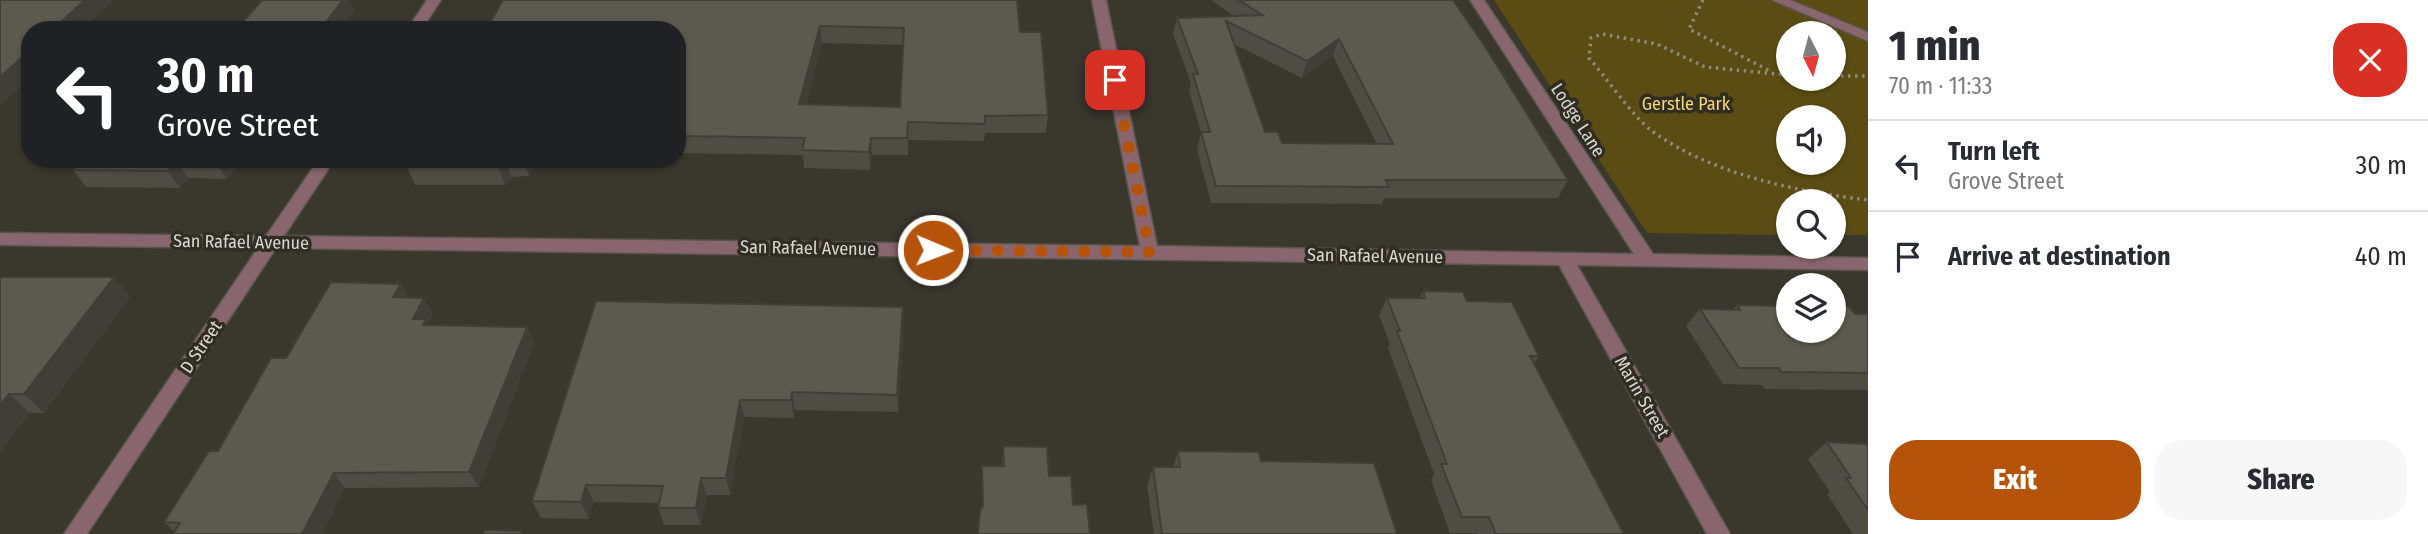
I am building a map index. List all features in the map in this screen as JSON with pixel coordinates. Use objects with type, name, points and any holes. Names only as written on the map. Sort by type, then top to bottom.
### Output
[{"type":"street","points":[[420,21],[434,0]]},
{"type":"street","points":[[1099,0],[1150,252]]},
{"type":"street","name":"Lodge Lane","points":[[1477,0],[1648,261]]},
{"type":"street","points":[[1779,0],[1868,37]]},
{"type":"street","name":"D Street","points":[[75,534],[321,168]]},
{"type":"street","name":"San Rafael Avenue","points":[[0,239],[1150,252],[1868,264]]},
{"type":"street","name":"Marin Street","points":[[1565,261],[1719,534]]},
{"type":"path","points":[[1703,0],[1689,29],[1764,70],[1776,73]]},
{"type":"path","points":[[1776,74],[1705,67],[1657,44],[1602,34],[1591,38],[1589,58],[1650,130],[1708,162],[1806,192],[1868,200]]},
{"type":"path","points":[[1846,76],[1868,76]]},
{"type":"green space","name":"Gerstle Park","points":[[1494,0],[1868,0],[1868,235],[1846,235],[1846,189],[1776,189],[1776,235],[1647,233]]},
{"type":"building","points":[[0,0],[85,0],[62,21],[21,21],[21,58],[0,77]]},
{"type":"building","points":[[262,0],[343,0],[327,21],[244,21]]},
{"type":"building","points":[[503,0],[1017,0],[1020,32],[1041,32],[1048,115],[985,116],[985,124],[908,122],[907,138],[871,138],[869,152],[802,150],[805,138],[686,136],[686,21],[491,21]],"holes":[[[820,26],[904,28],[900,107],[799,104]]]},
{"type":"building","points":[[1239,0],[1453,0],[1568,180],[1386,180],[1389,187],[1216,186],[1201,132],[1210,132],[1193,74],[1198,74],[1177,18],[1262,15]],"holes":[[[1226,21],[1307,61],[1339,39],[1393,144],[1282,143],[1278,132],[1265,132]]]},
{"type":"building","points":[[75,168],[170,168],[168,171],[73,170]]},
{"type":"building","points":[[0,277],[114,277],[24,394],[9,394],[0,405]]},
{"type":"building","points":[[331,282],[401,284],[393,297],[424,298],[413,319],[426,319],[423,325],[527,327],[469,472],[334,473],[302,534],[173,534],[180,523],[164,522],[209,451],[218,451],[271,358],[286,358]]},
{"type":"building","points":[[1423,291],[1463,292],[1467,301],[1512,302],[1539,356],[1530,356],[1624,534],[1496,534],[1489,517],[1462,517],[1441,464],[1447,464],[1387,298],[1425,298]]},
{"type":"building","points":[[596,301],[903,307],[897,395],[792,392],[791,400],[740,400],[726,478],[701,478],[696,508],[658,508],[663,486],[586,485],[581,502],[532,501]]},
{"type":"building","points":[[1737,305],[1776,306],[1776,343],[1846,343],[1846,307],[1855,314],[1868,314],[1868,373],[1781,372],[1779,368],[1739,368],[1700,309],[1740,310]]},
{"type":"building","points":[[1827,442],[1868,444],[1868,510],[1846,478],[1851,478]]},
{"type":"building","points":[[1003,446],[1047,447],[1049,476],[1071,476],[1073,505],[1087,504],[1090,534],[977,534],[983,506],[982,466],[1004,466]]},
{"type":"building","points":[[1178,451],[1259,452],[1261,461],[1374,463],[1397,534],[1162,534],[1153,467],[1180,467]]},
{"type":"building","points":[[484,530],[522,531],[521,534],[483,534]]},
{"type":"route","points":[[933,250],[1150,252],[1115,80]]}]
